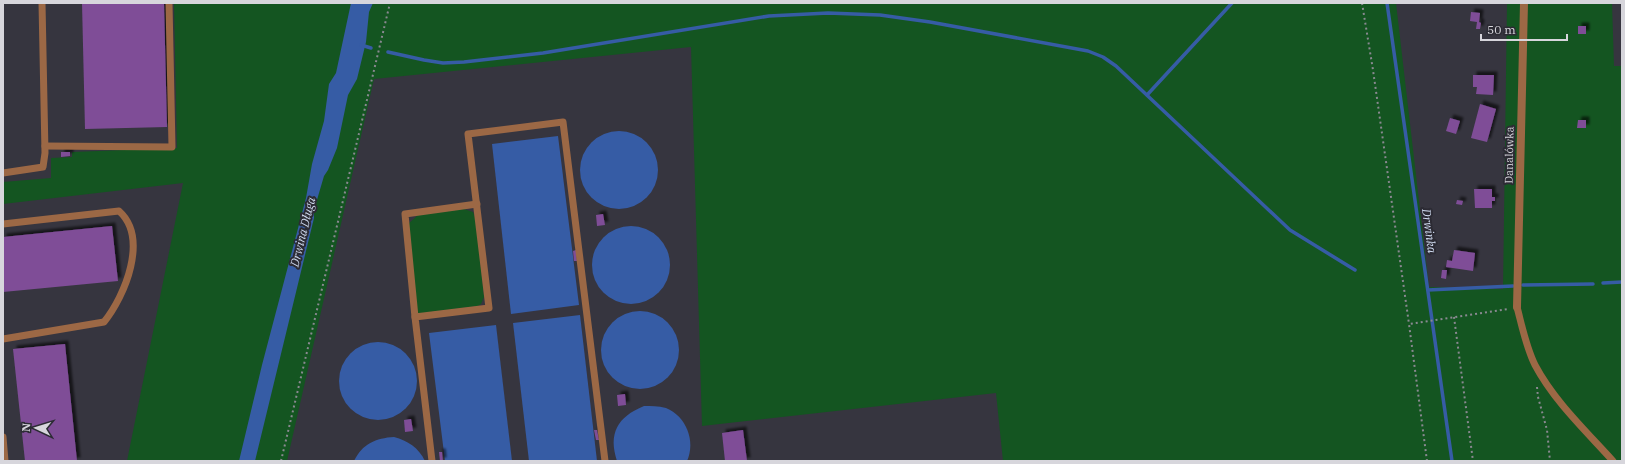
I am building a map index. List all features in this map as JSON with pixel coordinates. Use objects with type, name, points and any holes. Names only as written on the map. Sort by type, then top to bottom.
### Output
[{"type":"street","name":"Danalówka","points":[[1517,307],[1524,3]]},
{"type":"lane","points":[[3,173],[43,167],[45,146],[42,3]]},
{"type":"lane","points":[[45,146],[172,147],[169,3]]},
{"type":"lane","points":[[415,318],[489,308],[468,134],[563,122],[605,461]]},
{"type":"lane","points":[[432,461],[415,318],[405,214],[477,204]]},
{"type":"lane","points":[[3,224],[119,211],[127,218],[132,233],[134,258],[113,311],[104,322],[3,339]]},
{"type":"lane","points":[[1517,307],[1526,343],[1535,364],[1548,387],[1613,461]]},
{"type":"lane","points":[[3,437],[5,461]]},
{"type":"path","points":[[281,461],[390,3]]},
{"type":"path","points":[[1362,3],[1373,70],[1427,461]]},
{"type":"path","points":[[1409,324],[1517,307]]},
{"type":"path","points":[[1454,317],[1473,461]]},
{"type":"path","points":[[1537,384],[1538,398],[1547,430],[1550,461]]},
{"type":"green space","points":[[174,3],[1396,3],[1429,287],[1503,289],[1507,3],[1612,3],[1614,66],[1622,66],[1622,461],[1003,461],[996,393],[702,426],[691,47],[374,79],[287,461],[127,461],[183,183],[3,204],[3,182],[51,178],[51,158],[72,157],[72,152],[177,148]]},
{"type":"green space","points":[[464,209],[473,212],[476,220],[484,297],[481,304],[478,306],[416,314],[408,224],[418,215]]},
{"type":"water","name":"Drwina Długa","points":[[351,3],[373,3],[369,12],[366,42],[357,79],[348,95],[337,148],[324,176],[314,210],[314,218],[255,461],[239,461],[262,365],[306,198],[312,164],[324,121],[329,84],[336,73]]},
{"type":"water","points":[[619,131],[634,134],[646,143],[655,155],[658,170],[655,185],[646,197],[634,206],[619,209],[604,206],[592,197],[583,185],[580,170],[583,155],[592,143],[604,134]]},
{"type":"water","points":[[558,136],[579,305],[511,314],[492,144]]},
{"type":"water","points":[[631,226],[646,229],[658,238],[667,250],[670,265],[667,280],[658,292],[646,301],[631,304],[616,301],[604,292],[595,280],[592,265],[595,250],[604,238],[616,229]]},
{"type":"water","points":[[640,311],[655,314],[667,323],[676,335],[679,350],[676,365],[667,377],[655,386],[640,389],[625,386],[613,377],[604,365],[601,350],[604,335],[613,323],[625,314]]},
{"type":"water","points":[[580,315],[597,461],[529,461],[513,323]]},
{"type":"water","points":[[496,325],[512,461],[445,461],[429,333]]},
{"type":"water","points":[[378,342],[393,345],[405,354],[414,366],[417,381],[414,396],[405,408],[393,417],[378,420],[363,417],[351,408],[342,396],[339,381],[342,366],[351,354],[363,345]]},
{"type":"water","points":[[644,406],[666,408],[679,417],[684,423],[690,438],[690,453],[687,461],[617,461],[614,451],[614,435],[617,428],[627,415]]},
{"type":"water","points":[[394,437],[404,440],[416,448],[425,461],[354,461],[361,450],[370,443],[381,439]]},
{"type":"building","points":[[82,3],[164,3],[167,127],[85,129]]},
{"type":"building","points":[[1471,12],[1480,13],[1480,29],[1476,29],[1477,22],[1470,21]]},
{"type":"building","points":[[1578,26],[1586,26],[1586,34],[1578,34]]},
{"type":"building","points":[[1473,75],[1494,75],[1493,95],[1476,94],[1477,87],[1473,87]]},
{"type":"building","points":[[1480,104],[1496,109],[1487,142],[1471,138]]},
{"type":"building","points":[[1450,118],[1460,121],[1456,134],[1446,131]]},
{"type":"building","points":[[1578,120],[1586,120],[1586,128],[1577,128]]},
{"type":"building","points":[[61,152],[70,152],[70,156],[61,157]]},
{"type":"building","points":[[1474,189],[1492,189],[1492,197],[1495,197],[1495,201],[1492,201],[1492,208],[1475,208]]},
{"type":"building","points":[[1457,200],[1463,201],[1462,205],[1456,204]]},
{"type":"building","points":[[603,214],[605,225],[597,226],[596,215]]},
{"type":"building","points":[[112,226],[118,281],[3,292],[3,237]]},
{"type":"building","points":[[576,250],[577,261],[574,261],[573,251]]},
{"type":"building","points":[[1454,250],[1475,253],[1473,271],[1446,267],[1447,260],[1452,261]]},
{"type":"building","points":[[1442,270],[1447,270],[1446,279],[1441,278]]},
{"type":"building","points":[[65,344],[77,461],[25,461],[13,349]]},
{"type":"building","points":[[625,394],[626,405],[618,406],[617,395]]},
{"type":"building","points":[[411,419],[413,431],[405,432],[404,420]]},
{"type":"building","points":[[594,430],[597,430],[599,440],[596,440]]},
{"type":"building","points":[[743,430],[747,461],[725,461],[722,433]]},
{"type":"building","points":[[439,452],[442,452],[443,461],[440,461]]},
{"type":"waterway","points":[[1147,95],[1232,3]]},
{"type":"waterway","name":"Drwinka","points":[[1387,3],[1452,461]]},
{"type":"waterway","points":[[388,52],[443,63],[464,62],[543,53],[769,16],[828,13],[880,15],[930,22],[1088,51],[1103,57],[1116,66],[1290,230],[1355,270]]},
{"type":"waterway","points":[[361,45],[371,48]]},
{"type":"waterway","points":[[1603,283],[1622,282]]},
{"type":"waterway","points":[[1523,285],[1593,284]]},
{"type":"waterway","points":[[1428,290],[1513,286]]}]
